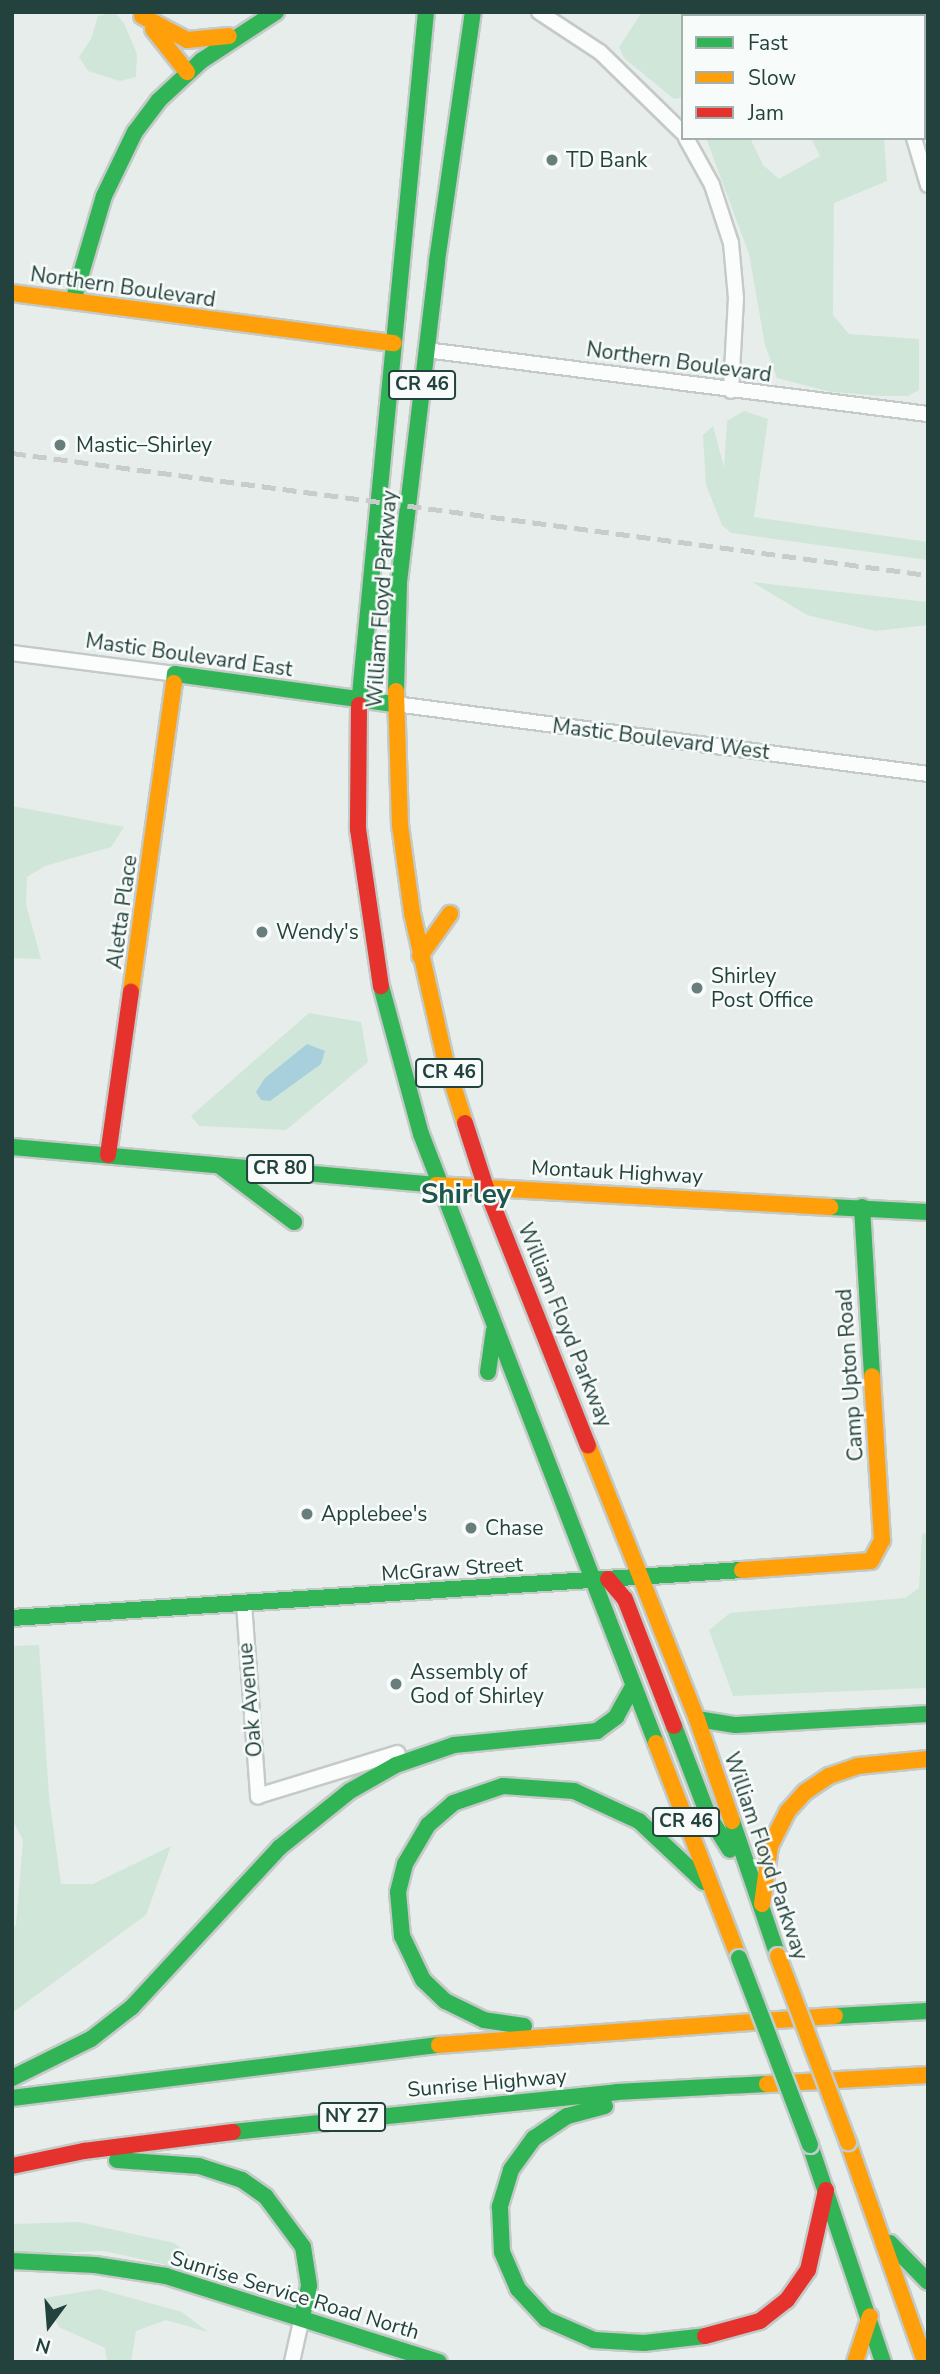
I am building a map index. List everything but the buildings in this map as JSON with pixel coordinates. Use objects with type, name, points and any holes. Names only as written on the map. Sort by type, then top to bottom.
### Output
[{"type":"main road","points":[[73,301],[97,214],[122,155],[158,101],[187,72],[236,34],[276,12]]},
{"type":"main road","name":"William Floyd Parkway","points":[[426,12],[359,699],[358,829],[372,940],[397,1051],[440,1185],[528,1416],[600,1580],[632,1686],[810,2145],[870,2314],[883,2362]]},
{"type":"main road","name":"William Floyd Parkway","points":[[473,12],[426,350],[400,582],[395,704],[400,825],[420,956],[445,1060],[486,1188],[697,1719],[749,1879],[848,2142],[925,2362]]},
{"type":"main road","points":[[141,14],[187,40],[236,34]]},
{"type":"main road","points":[[141,14],[187,72]]},
{"type":"main road","name":"Northern Boulevard","points":[[12,293],[394,344]]},
{"type":"main road","name":"Mastic Boulevard East","points":[[175,674],[395,704]]},
{"type":"main road","name":"Aletta Place","points":[[108,1156],[175,674]]},
{"type":"main road","points":[[420,956],[450,914]]},
{"type":"main road","name":"Montauk Highway","points":[[12,1147],[440,1185],[862,1206],[928,1212]]},
{"type":"main road","points":[[217,1164],[294,1222]]},
{"type":"main road","name":"Camp Upton Road","points":[[862,1206],[882,1540]]},
{"type":"main road","points":[[488,1372],[494,1328]]},
{"type":"main road","points":[[507,1402],[528,1416]]},
{"type":"main road","name":"McGraw Street","points":[[12,1618],[857,1565],[876,1557],[882,1540]]},
{"type":"main road","points":[[600,1580],[625,1599],[708,1815],[749,1879]]},
{"type":"main road","points":[[12,2078],[91,2039],[132,2007],[270,1858],[331,1803],[396,1765],[454,1745],[597,1731],[616,1717],[632,1686]]},
{"type":"main road","points":[[697,1719],[736,1725],[928,1714]]},
{"type":"main road","points":[[761,1912],[770,1846],[787,1812],[805,1792],[858,1766],[928,1759]]},
{"type":"main road","points":[[592,2031],[484,2020],[445,2001],[423,1980],[402,1936],[398,1892],[410,1852],[428,1825],[453,1803],[485,1789],[520,1784],[575,1791],[639,1821],[714,1892]]},
{"type":"main road","points":[[869,2013],[928,2002]]},
{"type":"main road","name":"Sunrise Highway","points":[[12,2098],[353,2053],[592,2031],[928,2011]]},
{"type":"main road","name":"Sunrise Highway","points":[[13,2166],[84,2151],[300,2122],[694,2087],[928,2074]]},
{"type":"main road","points":[[694,2087],[567,2116],[544,2130],[518,2159],[500,2207],[502,2252],[518,2288],[546,2319],[581,2337],[621,2343],[710,2337],[750,2326],[779,2308],[808,2270],[826,2190]]},
{"type":"main road","points":[[13,2166],[143,2159],[199,2166],[242,2180],[277,2208],[303,2247],[309,2286],[302,2317]]},
{"type":"main road","points":[[880,2231],[928,2282]]},
{"type":"main road","name":"Sunrise Service Road North","points":[[12,2261],[95,2265],[166,2276],[439,2362]]},
{"type":"main road","points":[[855,2362],[870,2314]]},
{"type":"street","points":[[539,12],[600,52],[681,129]]},
{"type":"street","points":[[687,140],[712,185],[731,243],[736,298],[732,391]]},
{"type":"street","points":[[915,140],[928,185]]},
{"type":"street","name":"Northern Boulevard","points":[[426,350],[928,414]]},
{"type":"street","name":"Mastic Boulevard East","points":[[12,653],[175,674]]},
{"type":"street","name":"Mastic Boulevard West","points":[[395,704],[928,774]]},
{"type":"street","name":"Oak Avenue","points":[[244,1604],[258,1796],[407,1751],[454,1745]]},
{"type":"street","points":[[292,2362],[302,2317]]},
{"type":"green space","points":[[114,12],[124,23],[137,54],[136,77],[120,81],[88,71],[79,57],[91,39],[98,16]]},
{"type":"green space","points":[[642,12],[798,12],[681,14],[681,97],[674,99],[624,58],[619,47]]},
{"type":"green space","points":[[707,140],[751,140],[763,165],[779,179],[820,156],[812,140],[884,140],[887,181],[834,203],[833,315],[849,334],[919,339],[919,390],[908,396],[831,392],[777,378],[765,345],[749,254]]},
{"type":"green space","points":[[744,411],[768,419],[754,517],[928,542],[928,560],[731,533],[722,525],[706,485],[703,435],[713,426],[724,467],[727,421]]},
{"type":"green space","points":[[752,582],[928,602],[928,625],[875,631],[807,615]]},
{"type":"green space","points":[[12,806],[124,827],[111,847],[45,866],[27,877],[26,904],[41,959],[12,958]]},
{"type":"green space","points":[[309,1013],[361,1022],[368,1062],[286,1130],[199,1126],[191,1116]]},
{"type":"green space","points":[[928,1533],[928,1688],[733,1696],[709,1630],[730,1613],[905,1598],[919,1588],[922,1534]]},
{"type":"green space","points":[[39,1645],[49,1797],[61,1884],[93,1884],[171,1846],[146,1915],[12,2013],[12,1929],[16,1925],[23,1840],[12,1819],[12,1646]]},
{"type":"green space","points":[[79,2222],[174,2243],[217,2276],[104,2251],[12,2254],[12,2224]]},
{"type":"green space","points":[[99,2289],[182,2312],[208,2332],[166,2320],[136,2331],[131,2362],[107,2362],[105,2348],[59,2327],[44,2298]]},
{"type":"water","points":[[307,1044],[325,1051],[321,1064],[270,1101],[261,1100],[256,1092],[265,1078]]},
{"type":"railway","points":[[12,453],[928,575]]},
{"type":"traffic: fast","points":[[73,301],[104,196],[135,132],[158,101],[201,61],[276,12]]},
{"type":"traffic: fast","points":[[359,705],[426,12]]},
{"type":"traffic: fast","points":[[396,691],[399,582],[437,261],[473,12]]},
{"type":"traffic: fast","points":[[174,683],[175,674],[395,704]]},
{"type":"traffic: fast","points":[[381,986],[421,1134],[656,1743]]},
{"type":"traffic: fast","points":[[12,1147],[436,1185]]},
{"type":"traffic: fast","points":[[220,1166],[294,1222]]},
{"type":"traffic: fast","points":[[830,1207],[928,1212]]},
{"type":"traffic: fast","points":[[862,1207],[872,1376]]},
{"type":"traffic: fast","points":[[488,1372],[494,1330]]},
{"type":"traffic: fast","points":[[12,1618],[742,1570]]},
{"type":"traffic: fast","points":[[12,2078],[91,2039],[132,2007],[279,1848],[350,1791],[396,1765],[454,1745],[597,1731],[616,1717],[633,1686]]},
{"type":"traffic: fast","points":[[697,1719],[736,1725],[928,1714]]},
{"type":"traffic: fast","points":[[674,1726],[708,1815],[730,1850]]},
{"type":"traffic: fast","points":[[524,2026],[484,2020],[445,2001],[423,1980],[402,1936],[398,1892],[405,1864],[428,1825],[453,1803],[503,1786],[574,1791],[639,1821],[704,1882]]},
{"type":"traffic: fast","points":[[732,1821],[778,1956]]},
{"type":"traffic: fast","points":[[739,1958],[810,2145]]},
{"type":"traffic: fast","points":[[835,2016],[928,2011]]},
{"type":"traffic: fast","points":[[12,2098],[439,2045]]},
{"type":"traffic: fast","points":[[233,2132],[617,2092],[767,2084]]},
{"type":"traffic: fast","points":[[605,2106],[567,2116],[534,2138],[511,2170],[500,2207],[502,2252],[518,2289],[546,2319],[594,2340],[644,2343],[705,2336]]},
{"type":"traffic: fast","points":[[810,2145],[883,2362]]},
{"type":"traffic: fast","points":[[117,2160],[199,2166],[242,2180],[266,2197],[303,2247],[309,2286],[302,2317]]},
{"type":"traffic: fast","points":[[890,2243],[928,2282]]},
{"type":"traffic: fast","points":[[12,2261],[95,2265],[166,2276],[439,2362]]},
{"type":"traffic: slow","points":[[142,16],[187,40],[229,36]]},
{"type":"traffic: slow","points":[[153,29],[187,72]]},
{"type":"traffic: slow","points":[[12,293],[394,343]]},
{"type":"traffic: slow","points":[[131,992],[174,683]]},
{"type":"traffic: slow","points":[[396,691],[400,825],[412,913],[445,1060],[465,1123]]},
{"type":"traffic: slow","points":[[420,956],[450,914]]},
{"type":"traffic: slow","points":[[436,1185],[830,1207]]},
{"type":"traffic: slow","points":[[742,1570],[871,1561],[882,1540],[872,1376]]},
{"type":"traffic: slow","points":[[588,1445],[697,1719],[732,1821]]},
{"type":"traffic: slow","points":[[656,1743],[739,1958]]},
{"type":"traffic: slow","points":[[762,1904],[770,1846],[787,1812],[805,1792],[829,1776],[858,1766],[928,1759]]},
{"type":"traffic: slow","points":[[778,1956],[848,2142]]},
{"type":"traffic: slow","points":[[439,2045],[835,2016]]},
{"type":"traffic: slow","points":[[767,2084],[928,2075]]},
{"type":"traffic: slow","points":[[848,2142],[925,2362]]},
{"type":"traffic: slow","points":[[855,2362],[870,2316]]},
{"type":"traffic: jam","points":[[359,705],[358,829],[381,986]]},
{"type":"traffic: jam","points":[[108,1155],[131,992]]},
{"type":"traffic: jam","points":[[465,1123],[486,1188],[588,1445]]},
{"type":"traffic: jam","points":[[608,1579],[625,1599],[674,1726]]},
{"type":"traffic: jam","points":[[12,2166],[84,2151],[233,2132]]},
{"type":"traffic: jam","points":[[705,2336],[760,2321],[787,2300],[808,2270],[826,2190]]},
{"type":"place","name":"TD Bank","points":[[552,160]]},
{"type":"place","name":"Mastic–Shirley","points":[[60,445]]},
{"type":"place","name":"Wendy's","points":[[262,932]]},
{"type":"place","name":"Shirley Post Office","points":[[697,988]]},
{"type":"place","name":"Applebee's","points":[[307,1514]]},
{"type":"place","name":"Chase","points":[[471,1528]]},
{"type":"place","name":"Assembly of God of Shirley","points":[[396,1684]]},
{"type":"district","name":"Shirley","points":[[466,1194]]}]
